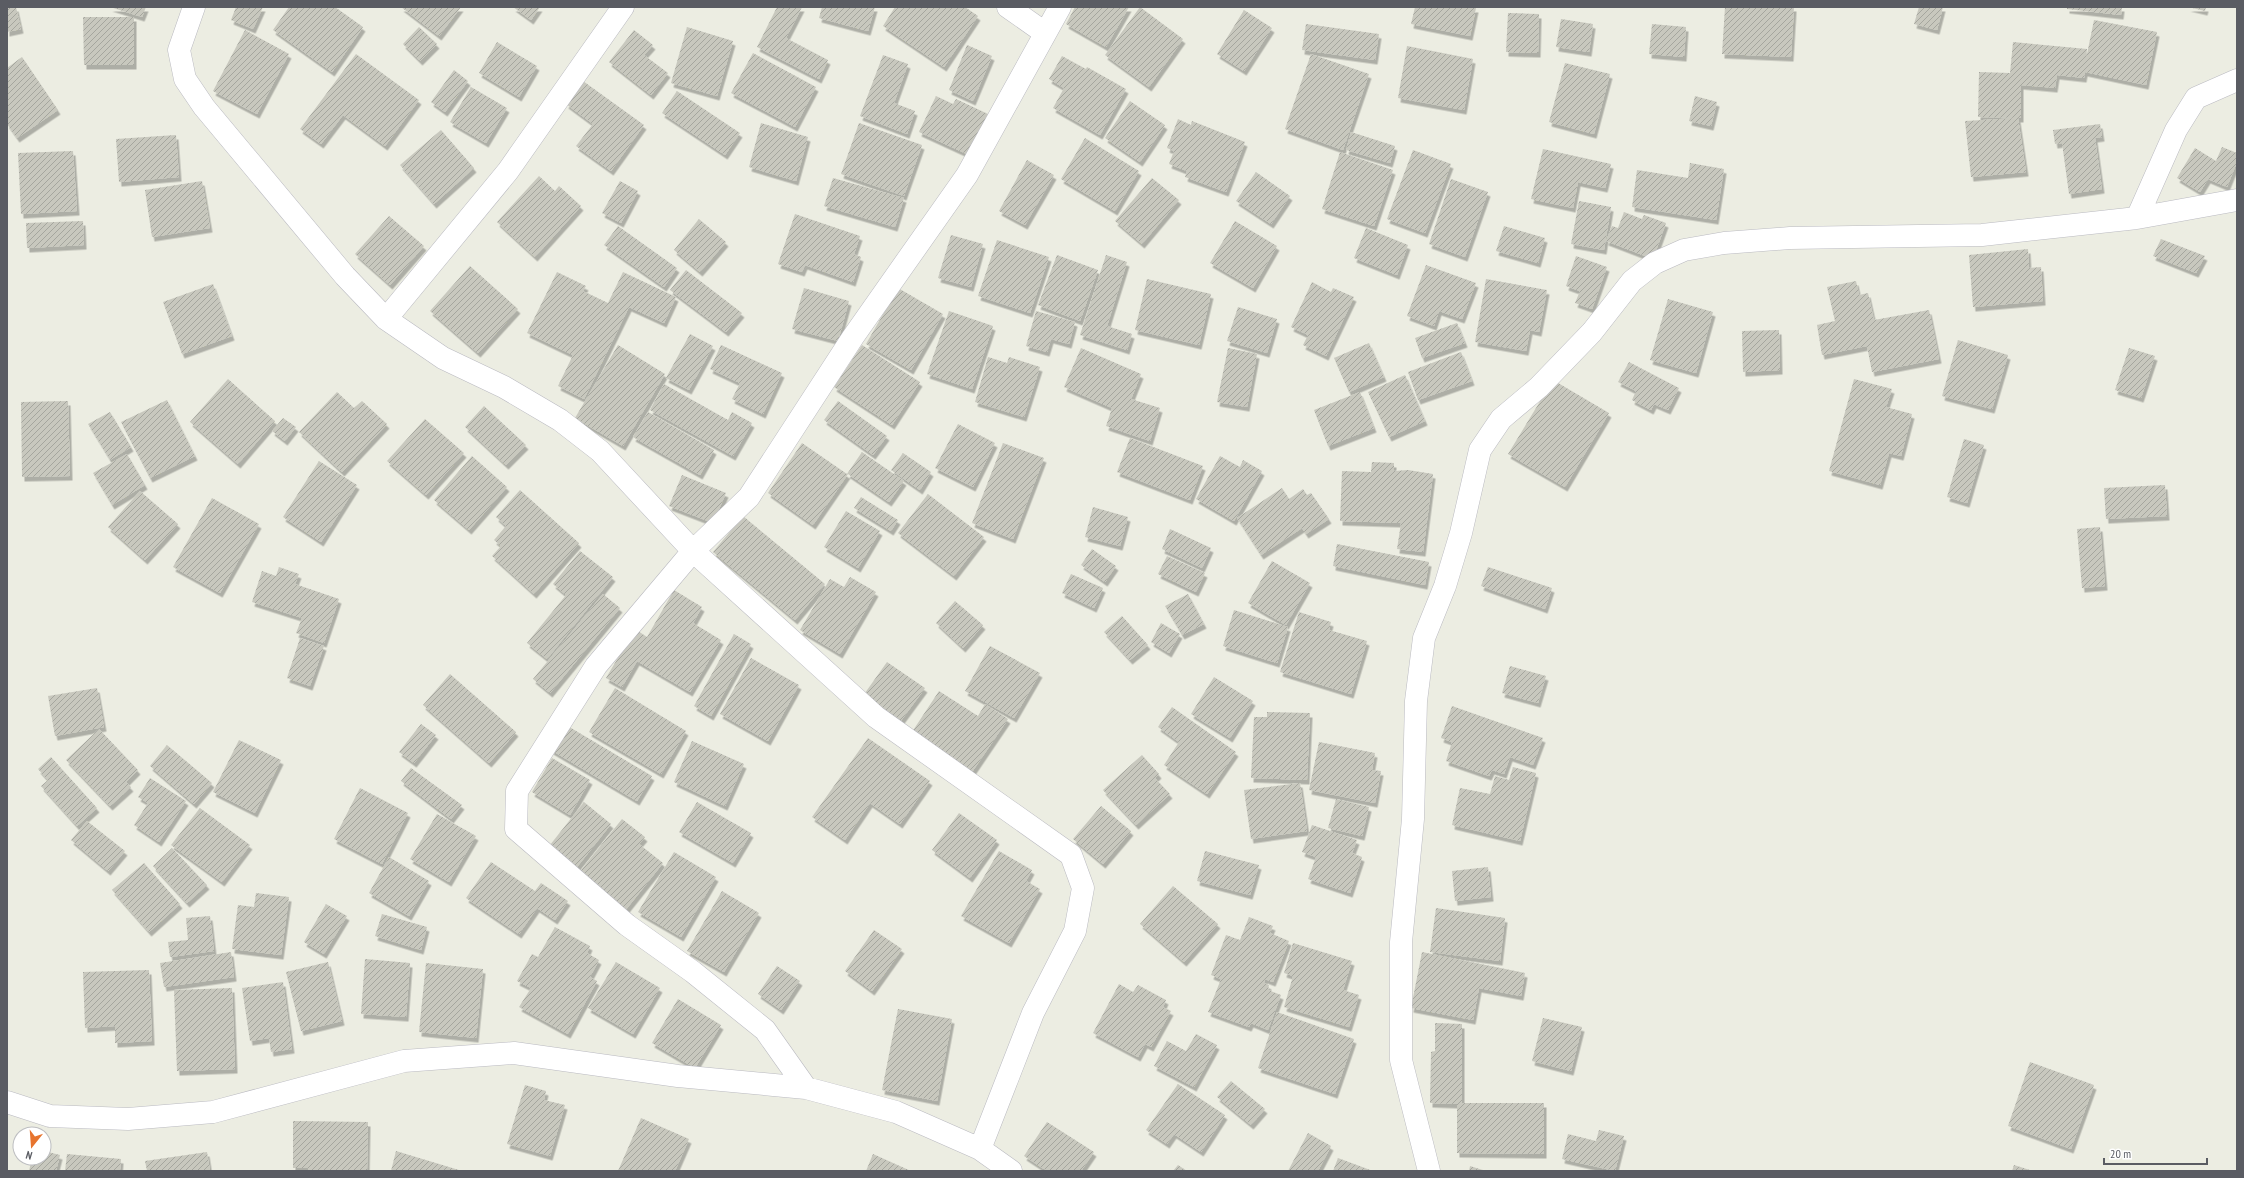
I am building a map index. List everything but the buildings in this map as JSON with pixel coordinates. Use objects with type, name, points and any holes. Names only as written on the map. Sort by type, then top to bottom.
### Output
[{"type":"street","points":[[194,7],[179,50],[185,79],[204,108],[247,156],[345,276],[386,319],[443,358],[504,387],[560,420],[600,451],[693,551],[876,717],[1072,855],[1083,888],[1075,931],[1033,1013],[980,1149]]},
{"type":"street","points":[[386,319],[508,171],[623,7]]},
{"type":"street","points":[[1008,7],[1045,33]]},
{"type":"street","points":[[806,1088],[765,1030],[692,972],[627,925],[516,828],[517,791],[596,666],[693,551],[749,497],[853,337],[967,175],[1060,7]]},
{"type":"street","points":[[2138,218],[2176,130],[2196,98],[2237,80]]},
{"type":"street","points":[[1429,1171],[1401,1060],[1400,942],[1413,819],[1416,701],[1424,638],[1448,579],[1461,533],[1480,450],[1501,419],[1539,387],[1592,332],[1632,281],[1655,263],[1684,250],[1724,243],[1790,238],[1982,235],[2138,218],[2237,200]]},
{"type":"street","points":[[7,1102],[50,1116],[128,1119],[213,1112],[404,1061],[514,1053],[678,1076],[806,1088],[896,1112],[980,1149],[1011,1171]]}]
